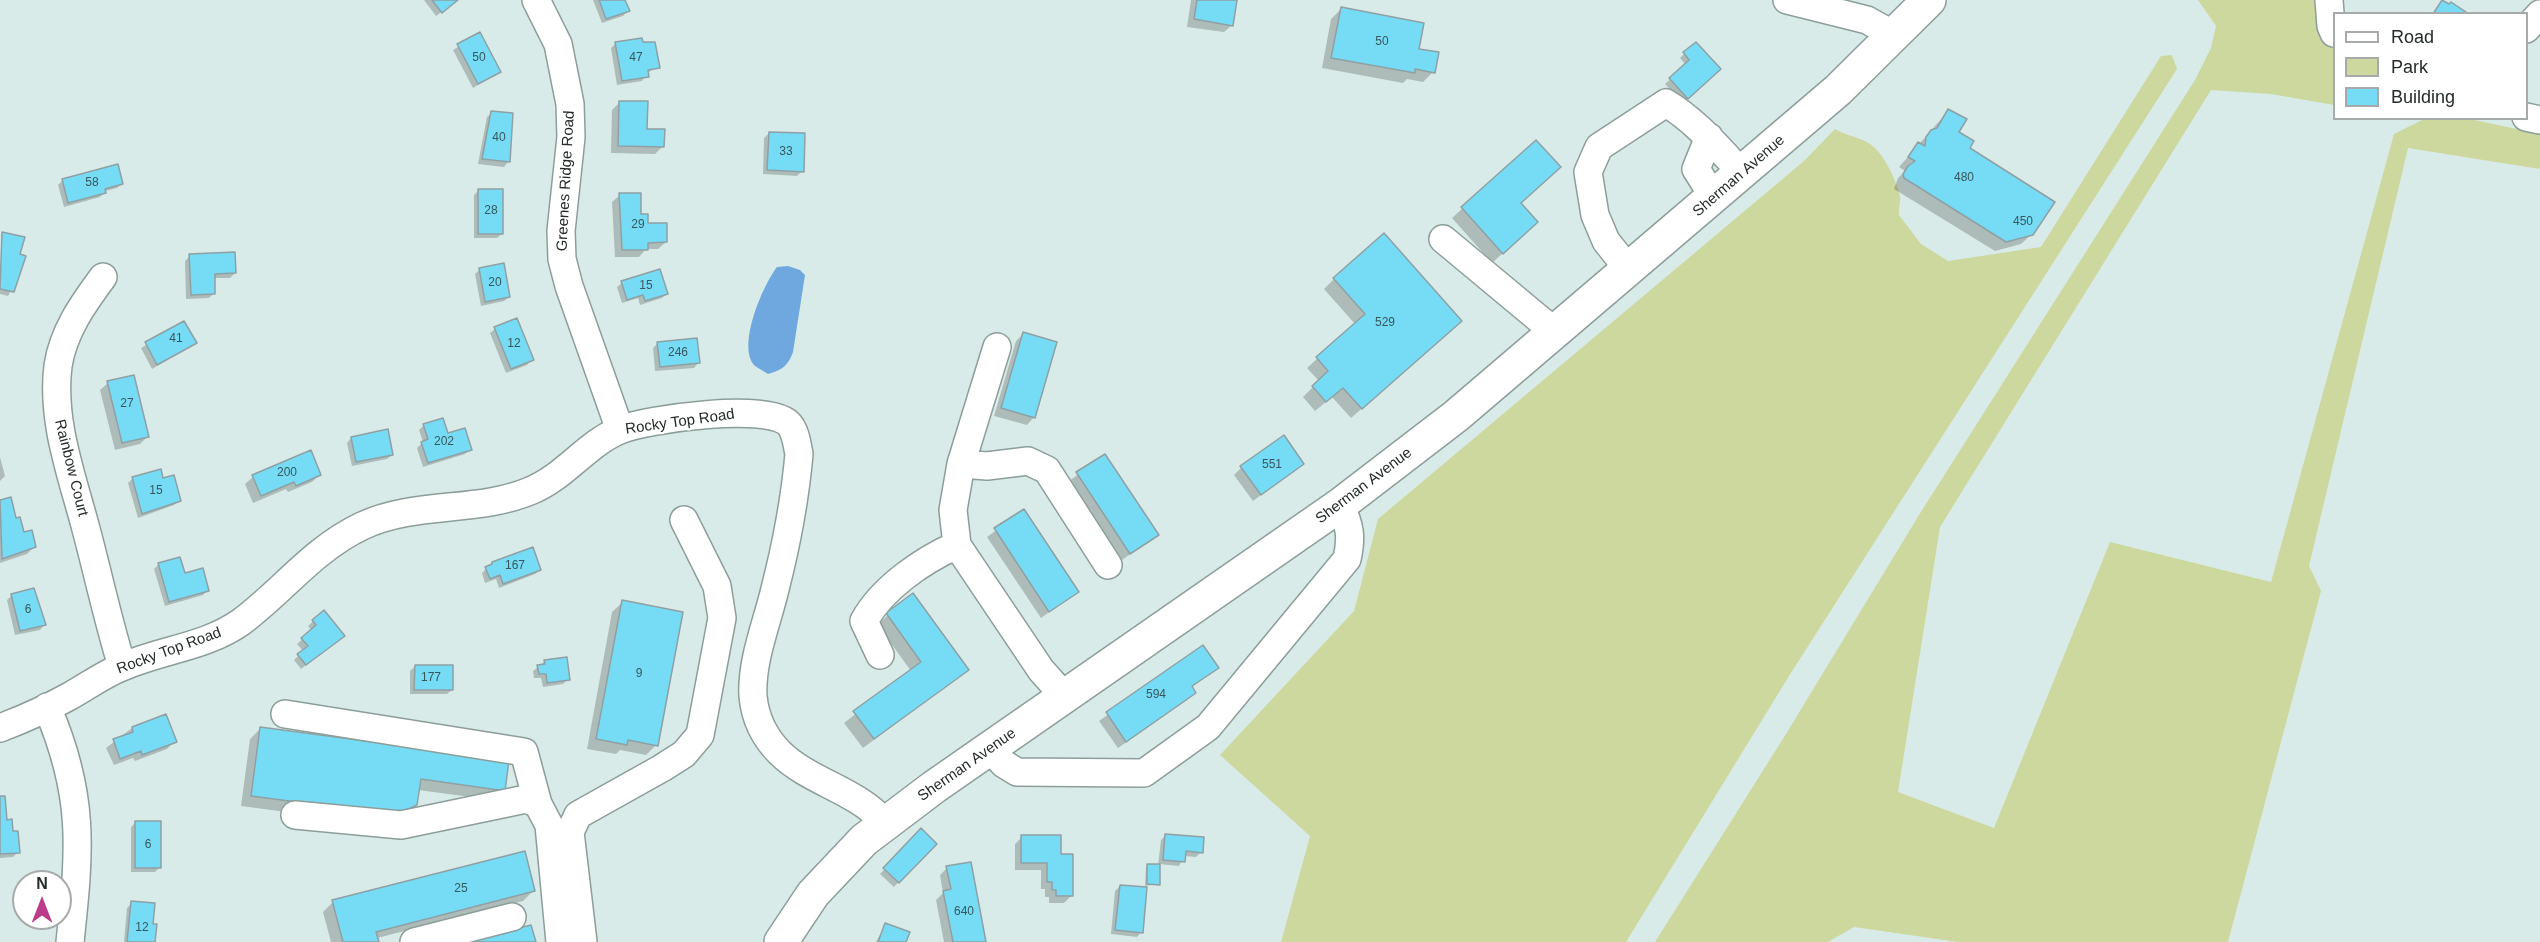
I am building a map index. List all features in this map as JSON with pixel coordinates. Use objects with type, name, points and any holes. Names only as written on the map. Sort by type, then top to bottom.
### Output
[{"type":"main road","name":"Sherman Avenue","points":[[780,942],[813,894],[837,866],[885,823],[1340,505],[1456,416],[1743,174],[1838,90],[1929,0]]},
{"type":"street","name":"Greenes Ridge Road","points":[[536,0],[558,44],[570,104],[571,137],[561,231],[562,259],[569,286],[620,430]]},
{"type":"street","points":[[1787,0],[1867,20],[1894,34]]},
{"type":"street","points":[[2329,0],[2333,31]]},
{"type":"street","points":[[2528,27],[2540,14]]},
{"type":"street","points":[[1629,270],[1605,241],[1595,215],[1588,172],[1599,147],[1666,103],[1709,137],[1743,174]]},
{"type":"street","points":[[1709,137],[1696,169],[1714,198]]},
{"type":"street","points":[[1443,239],[1556,333]]},
{"type":"street","name":"Rainbow Court","points":[[103,277],[79,310],[67,334],[58,364],[56,396],[64,444],[122,666]]},
{"type":"street","points":[[997,347],[961,464],[953,510],[957,545],[1041,669],[1065,697]]},
{"type":"street","name":"Rocky Top Road","points":[[0,728],[47,707],[122,666],[223,633],[241,622],[322,550],[363,526],[409,512],[501,501],[530,491],[550,482],[589,449],[620,430],[652,423],[740,413],[761,413],[779,417],[789,425],[796,438],[799,454],[797,477],[776,587],[754,675],[756,712],[760,727],[780,753],[800,769],[864,802],[885,823]]},
{"type":"street","points":[[961,464],[987,466],[1028,461],[1047,470],[1108,565]]},
{"type":"street","points":[[990,749],[1004,764],[1017,772],[1144,773],[1208,728],[1347,559],[1351,538],[1349,524],[1340,505]]},
{"type":"street","points":[[583,942],[570,832],[578,815],[684,754],[700,735],[722,618],[717,586],[684,520]]},
{"type":"street","points":[[880,655],[864,621],[873,604],[933,556],[957,545]]},
{"type":"street","points":[[47,707],[69,770],[78,818],[78,859],[70,942]]},
{"type":"street","points":[[285,714],[524,752],[538,804],[549,825],[560,942]]},
{"type":"street","points":[[295,815],[401,825],[526,799],[538,804]]},
{"type":"street","points":[[414,942],[512,917]]},
{"type":"green space","points":[[2198,0],[2317,0],[2319,17],[2333,47],[2333,105],[2271,94],[2211,90],[1940,527],[1898,792],[1994,828],[2110,542],[2271,582],[2394,134],[2422,120],[2475,120],[2540,134],[2540,169],[2408,148],[2309,566],[2321,591],[2228,942],[1958,942],[1854,927],[1828,942],[1655,942],[1786,734],[1919,515],[2195,80],[2211,48],[2216,26]]},
{"type":"green space","points":[[2172,55],[2177,69],[1789,676],[1626,942],[1281,942],[1310,836],[1220,755],[1354,611],[1378,519],[1804,161],[1835,129],[1875,148],[1889,167],[1898,190],[1899,215],[1921,244],[1948,261],[2041,247],[2161,56]]},
{"type":"water","points":[[788,266],[800,270],[805,275],[793,352],[784,367],[768,374],[755,366],[750,357],[748,345],[750,331],[759,301],[771,276],[777,267]]},
{"type":"building","points":[[432,0],[458,0],[442,13]]},
{"type":"building","points":[[599,0],[625,0],[630,11],[606,19]]},
{"type":"building","points":[[1197,0],[1237,0],[1233,26],[1194,19]]},
{"type":"building","points":[[2442,0],[2449,4],[2451,2],[2466,12],[2434,12]]},
{"type":"building","points":[[1341,7],[1424,23],[1419,49],[1439,52],[1435,73],[1415,69],[1415,73],[1331,58]]},
{"type":"building","points":[[480,32],[501,72],[478,84],[457,44]]},
{"type":"building","points":[[642,38],[643,42],[655,42],[660,68],[648,70],[649,77],[622,81],[615,42]]},
{"type":"building","points":[[1696,42],[1721,69],[1688,99],[1669,78],[1689,60],[1683,52]]},
{"type":"building","points":[[619,101],[648,101],[647,129],[665,129],[664,147],[618,146]]},
{"type":"building","points":[[1948,109],[1967,119],[1959,132],[1974,141],[1970,148],[2055,202],[2033,235],[2006,242],[1904,178],[1903,174],[1908,166],[1915,161],[1908,157],[1918,142],[1925,146],[1926,137],[1931,130],[1937,128]]},
{"type":"building","points":[[491,111],[513,113],[510,162],[482,159]]},
{"type":"building","points":[[769,132],[805,133],[804,172],[767,170]]},
{"type":"building","points":[[1536,140],[1561,167],[1521,203],[1538,222],[1503,254],[1461,207]]},
{"type":"building","points":[[118,164],[123,184],[105,189],[106,193],[68,203],[62,179]]},
{"type":"building","points":[[478,189],[503,189],[503,234],[478,234]]},
{"type":"building","points":[[619,193],[641,193],[641,214],[648,214],[648,223],[667,223],[667,242],[648,243],[648,250],[622,250]]},
{"type":"building","points":[[2,232],[25,237],[20,254],[26,256],[14,292],[0,289]]},
{"type":"building","points":[[1384,233],[1462,321],[1362,409],[1343,388],[1326,402],[1312,386],[1328,371],[1316,357],[1365,314],[1333,278]]},
{"type":"building","points":[[235,252],[236,273],[215,274],[215,294],[191,295],[189,254]]},
{"type":"building","points":[[504,263],[510,297],[485,302],[479,268]]},
{"type":"building","points":[[660,269],[668,294],[645,301],[643,295],[627,300],[621,281]]},
{"type":"building","points":[[517,318],[534,360],[511,369],[494,327]]},
{"type":"building","points":[[184,321],[197,343],[157,365],[145,342]]},
{"type":"building","points":[[1023,332],[1057,342],[1035,418],[1001,408]]},
{"type":"building","points":[[697,338],[700,363],[660,367],[657,342]]},
{"type":"building","points":[[134,375],[149,437],[122,443],[107,381]]},
{"type":"building","points":[[443,418],[448,433],[465,428],[472,450],[428,463],[421,442],[428,439],[423,424]]},
{"type":"building","points":[[388,429],[393,455],[356,462],[351,437]]},
{"type":"building","points":[[1284,435],[1304,464],[1261,495],[1240,466]]},
{"type":"building","points":[[311,450],[321,475],[296,486],[294,482],[261,496],[252,475]]},
{"type":"building","points":[[1105,454],[1159,535],[1130,554],[1076,472]]},
{"type":"building","points":[[161,469],[163,478],[174,475],[181,501],[142,514],[132,477]]},
{"type":"building","points":[[11,497],[16,518],[20,517],[24,532],[32,530],[36,547],[2,559],[0,500]]},
{"type":"building","points":[[1024,509],[1079,592],[1049,612],[994,528]]},
{"type":"building","points":[[533,547],[541,570],[503,584],[500,575],[490,579],[485,567],[492,562]]},
{"type":"building","points":[[180,557],[185,573],[203,568],[209,591],[169,602],[158,563]]},
{"type":"building","points":[[34,588],[46,625],[20,631],[11,594]]},
{"type":"building","points":[[913,593],[969,670],[874,739],[853,711],[921,662],[886,613]]},
{"type":"building","points":[[622,600],[683,612],[658,746],[628,740],[627,745],[596,739]]},
{"type":"building","points":[[324,610],[345,636],[306,665],[297,654],[308,646],[301,638],[316,625],[312,620]]},
{"type":"building","points":[[1203,645],[1219,668],[1192,686],[1196,693],[1126,742],[1106,712]]},
{"type":"building","points":[[567,657],[570,680],[547,683],[546,674],[539,674],[537,665],[545,664],[544,660]]},
{"type":"building","points":[[415,665],[453,665],[453,690],[414,690]]},
{"type":"building","points":[[166,714],[177,742],[142,755],[141,751],[120,759],[113,739],[133,732],[132,727]]},
{"type":"building","points":[[260,727],[509,760],[505,791],[421,779],[417,805],[396,815],[251,796]]},
{"type":"building","points":[[0,796],[5,796],[7,820],[12,819],[13,831],[18,831],[20,853],[0,854]]},
{"type":"building","points":[[135,821],[161,821],[161,868],[135,868]]},
{"type":"building","points":[[921,828],[937,844],[899,883],[883,868]]},
{"type":"building","points":[[1165,834],[1204,837],[1203,853],[1186,851],[1185,862],[1163,860]]},
{"type":"building","points":[[1021,835],[1061,835],[1061,854],[1073,854],[1073,896],[1056,896],[1056,890],[1052,890],[1052,882],[1047,882],[1047,863],[1021,863]]},
{"type":"building","points":[[525,851],[535,891],[376,932],[379,942],[343,942],[332,900]]},
{"type":"building","points":[[971,862],[986,942],[953,942],[943,891],[951,889],[946,866]]},
{"type":"building","points":[[1147,864],[1160,864],[1160,885],[1147,884]]},
{"type":"building","points":[[1120,885],[1147,887],[1143,933],[1115,930]]},
{"type":"building","points":[[131,901],[155,903],[153,924],[157,924],[155,942],[127,942]]},
{"type":"building","points":[[885,923],[910,932],[906,942],[878,942]]},
{"type":"building","points":[[531,925],[536,942],[464,942]]}]
